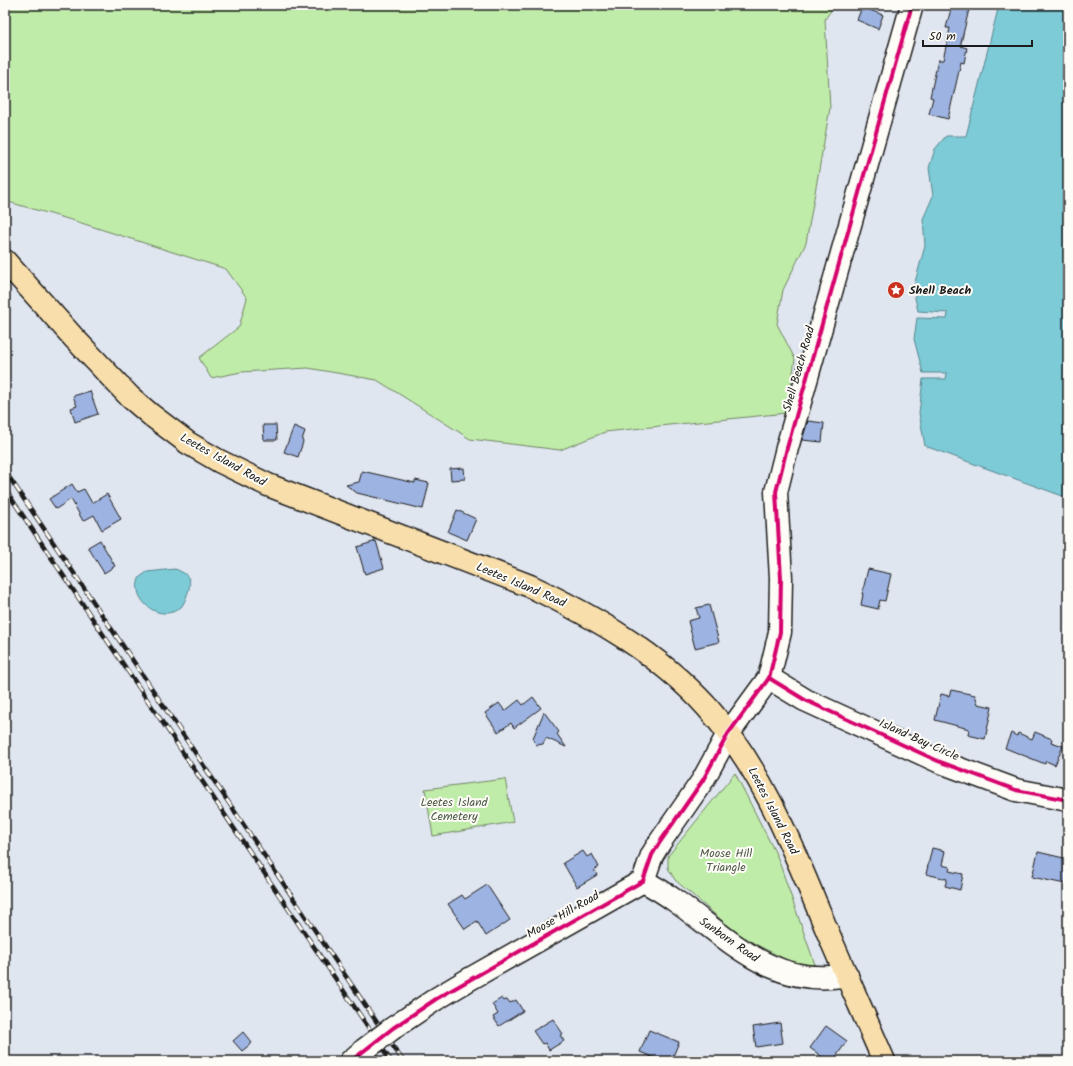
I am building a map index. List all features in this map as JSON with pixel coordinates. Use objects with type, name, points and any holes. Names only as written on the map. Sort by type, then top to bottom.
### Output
[{"type":"main road","name":"Leetes Island Road","points":[[5,261],[74,338],[130,397],[188,443],[219,461],[268,485],[530,586],[598,620],[634,643],[661,664],[706,707],[728,734],[747,760],[769,798],[794,851],[884,1061]]},
{"type":"street","name":"Shell Beach Road","points":[[728,734],[769,678],[780,632],[781,578],[776,492],[789,440],[912,5]]},
{"type":"street","name":"Island Bay Circle","points":[[769,678],[805,700],[938,761],[1016,790],[1068,800]]},
{"type":"street","points":[[643,881],[652,855],[703,780],[728,734]]},
{"type":"street","name":"Sanborn Road","points":[[643,881],[678,902],[730,943],[760,962],[784,971],[815,978],[832,978],[847,975]]},
{"type":"street","name":"Moose Hill Road","points":[[357,1055],[393,1028],[436,999],[643,881]]},
{"type":"green space","points":[[5,5],[835,5],[825,19],[830,108],[806,243],[783,290],[777,324],[795,359],[787,413],[605,432],[560,450],[470,439],[377,380],[308,368],[241,372],[211,378],[199,358],[239,327],[247,298],[226,269],[75,221],[5,201]]},
{"type":"green space","name":"Moose Hill Triangle","points":[[735,773],[777,856],[819,976],[741,937],[675,880],[668,868],[668,856]]},
{"type":"green space","name":"Leetes Island Cemetery","points":[[505,779],[513,822],[433,836],[425,789]]},
{"type":"water","points":[[999,5],[1068,5],[1068,498],[925,446],[919,413],[923,379],[946,379],[947,373],[923,373],[914,339],[917,318],[947,319],[948,313],[918,311],[915,298],[915,282],[925,246],[923,219],[933,196],[929,168],[935,149],[946,136],[966,136]]},
{"type":"water","points":[[175,569],[187,575],[190,582],[186,599],[182,606],[177,610],[166,613],[161,613],[150,609],[139,594],[138,586],[140,577],[147,572]]},
{"type":"building","points":[[952,5],[970,5],[961,43],[961,46],[967,48],[964,63],[961,62],[948,119],[929,114],[933,98],[930,97],[938,60],[943,60],[950,28],[946,28]]},
{"type":"building","points":[[862,7],[883,15],[878,29],[857,20]]},
{"type":"building","points":[[90,391],[98,414],[75,422],[71,408],[77,406],[73,396]]},
{"type":"building","points":[[808,421],[824,423],[822,442],[802,440]]},
{"type":"building","points":[[263,425],[276,425],[277,440],[264,440]]},
{"type":"building","points":[[294,426],[305,431],[298,457],[284,452]]},
{"type":"building","points":[[464,468],[465,479],[451,480],[450,469]]},
{"type":"building","points":[[362,471],[415,483],[415,480],[429,483],[423,509],[357,493],[346,485],[359,482]]},
{"type":"building","points":[[72,484],[77,492],[84,489],[92,503],[107,494],[121,519],[102,530],[94,515],[83,521],[71,499],[56,509],[49,499]]},
{"type":"building","points":[[457,510],[476,519],[467,540],[448,532]]},
{"type":"building","points":[[100,540],[115,566],[104,573],[88,547]]},
{"type":"building","points":[[376,541],[384,568],[365,574],[357,547]]},
{"type":"building","points":[[868,569],[891,574],[885,601],[880,600],[878,609],[861,605]]},
{"type":"building","points":[[709,605],[719,642],[695,648],[688,621],[699,618],[696,608]]},
{"type":"building","points":[[951,690],[975,695],[978,704],[992,707],[985,739],[968,735],[969,729],[935,720],[941,694],[949,696]]},
{"type":"building","points":[[533,697],[541,708],[514,728],[511,723],[498,732],[485,713],[499,703],[505,711],[519,700],[523,705]]},
{"type":"building","points":[[544,712],[559,732],[557,734],[566,747],[546,738],[543,744],[537,745],[534,742],[533,738]]},
{"type":"building","points":[[1035,732],[1052,739],[1051,742],[1063,746],[1055,765],[1046,761],[1045,764],[1005,748],[1011,733],[1017,736],[1018,733],[1032,739]]},
{"type":"building","points":[[932,848],[945,851],[942,865],[950,867],[949,871],[963,874],[960,890],[945,886],[947,879],[926,874]]},
{"type":"building","points":[[583,851],[587,857],[592,854],[599,867],[594,870],[597,875],[577,887],[563,863]]},
{"type":"building","points":[[1038,852],[1068,859],[1068,871],[1065,884],[1032,877]]},
{"type":"building","points":[[487,885],[510,920],[486,936],[477,921],[465,929],[448,904],[462,895],[465,899]]},
{"type":"building","points":[[502,998],[504,1001],[507,999],[510,1003],[516,1000],[523,1011],[499,1026],[493,1017],[498,1014],[492,1004]]},
{"type":"building","points":[[553,1019],[563,1034],[560,1035],[564,1041],[549,1050],[545,1043],[542,1044],[533,1031]]},
{"type":"building","points":[[780,1023],[783,1043],[756,1047],[753,1027]]},
{"type":"building","points":[[826,1026],[847,1041],[833,1061],[828,1061],[810,1048]]},
{"type":"building","points":[[649,1030],[679,1042],[671,1061],[662,1061],[640,1052]]},
{"type":"building","points":[[243,1032],[252,1043],[242,1051],[233,1041]]},
{"type":"railway","points":[[5,471],[403,1061]]},
{"type":"railway","points":[[5,489],[391,1061]]},
{"type":"cycle path","points":[[351,1061],[393,1028],[436,999],[643,881],[652,855],[660,842],[703,780],[728,734],[769,678],[780,632],[781,578],[776,492],[787,448],[912,5]]},
{"type":"cycle path","points":[[769,678],[805,700],[938,761],[1016,790],[1068,800]]},
{"type":"place","name":"Shell Beach","points":[[896,290]]}]
